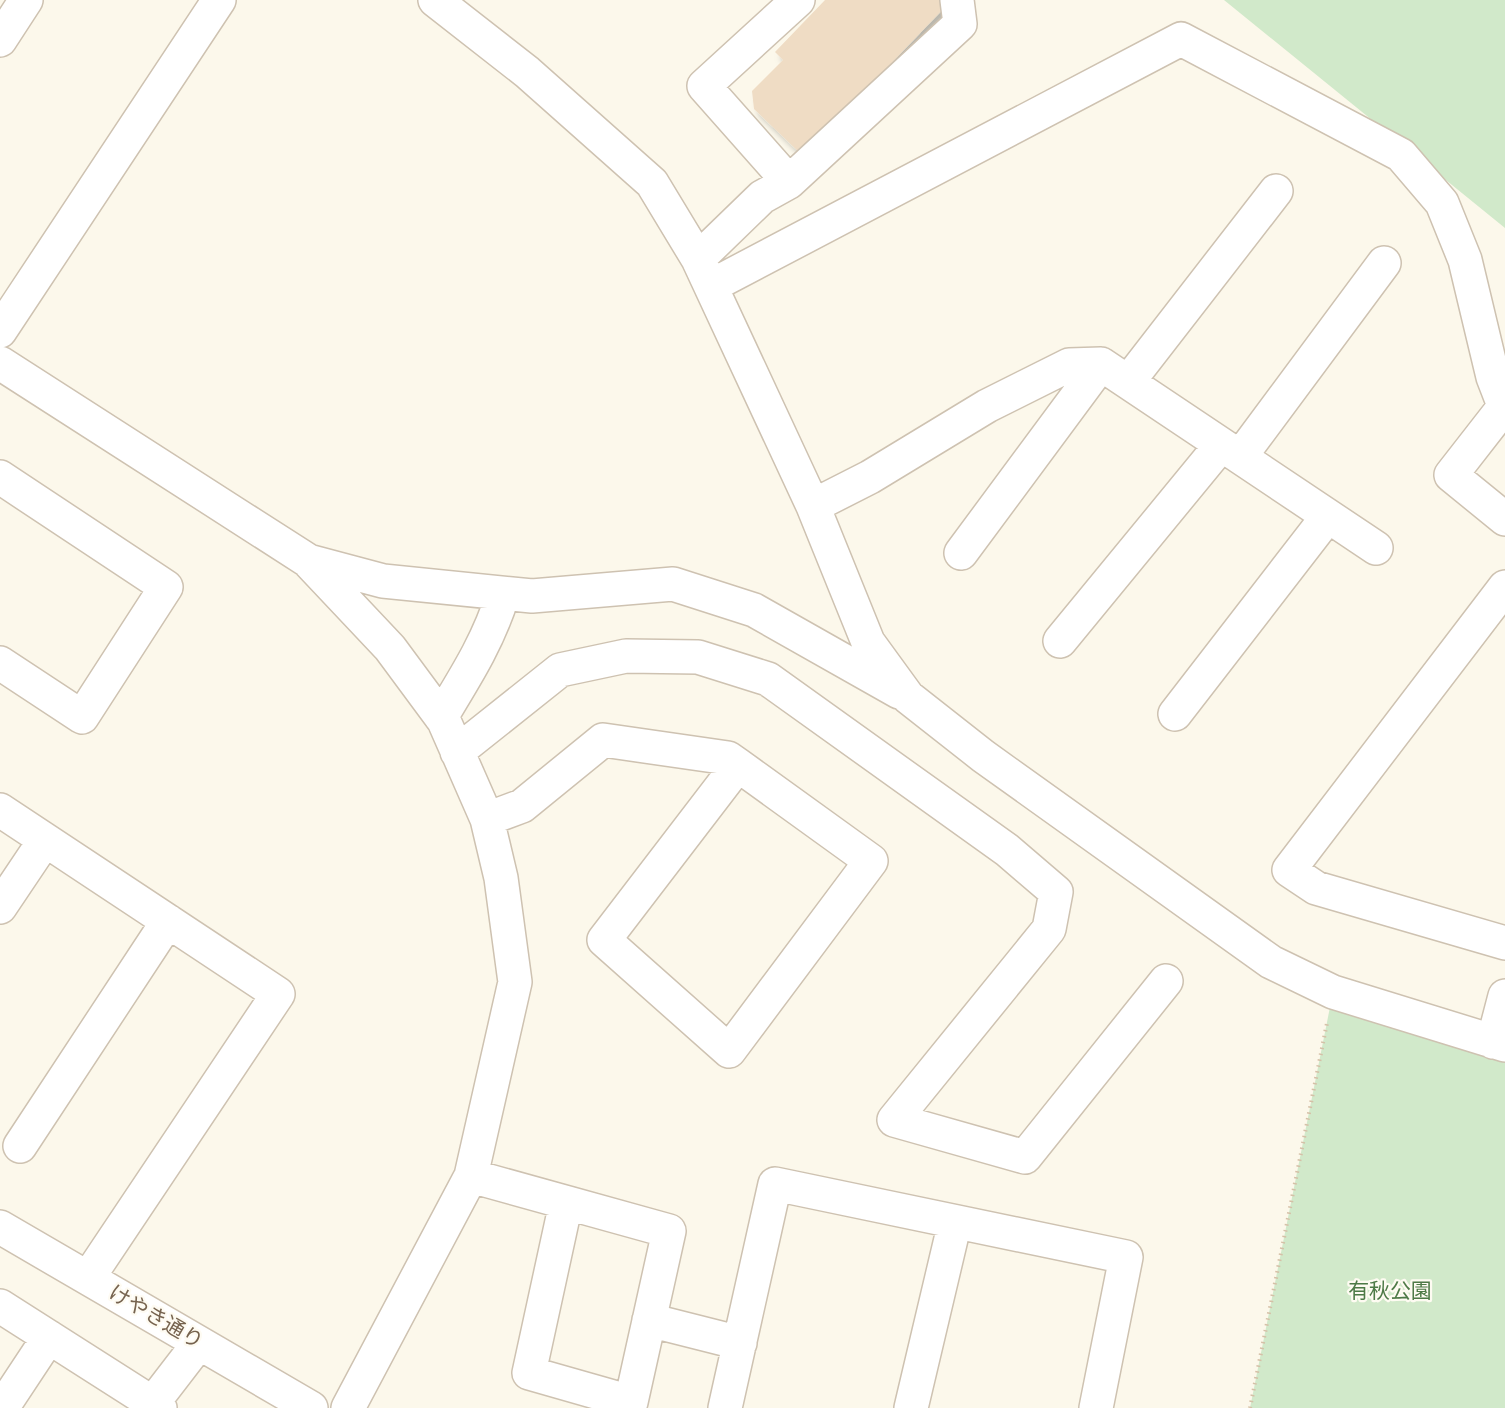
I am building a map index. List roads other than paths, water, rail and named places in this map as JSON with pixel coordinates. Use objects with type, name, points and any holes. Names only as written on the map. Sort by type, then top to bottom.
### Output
[{"type":"street","points":[[0,40],[26,0]]},
{"type":"street","points":[[0,331],[219,0]]},
{"type":"street","points":[[435,0],[527,72],[652,183],[705,272],[813,506],[868,642],[908,697]]},
{"type":"street","points":[[789,182],[704,86],[798,0]]},
{"type":"street","points":[[705,272],[762,197],[789,182],[960,24],[957,0]]},
{"type":"street","points":[[705,272],[1181,39],[1401,155],[1442,203],[1465,260],[1493,377],[1504,407],[1451,475],[1505,519]]},
{"type":"street","points":[[1128,382],[1276,190]]},
{"type":"street","points":[[1060,641],[1231,451],[1384,262]]},
{"type":"street","points":[[0,363],[307,560],[390,648],[441,717],[487,819],[501,878],[515,982],[471,1176],[348,1408]]},
{"type":"street","points":[[813,506],[870,477],[987,406],[1069,364],[1101,364],[1376,548]]},
{"type":"street","points":[[962,553],[1101,364]]},
{"type":"street","points":[[0,477],[166,587],[82,717],[0,663]]},
{"type":"street","points":[[1175,714],[1328,516]]},
{"type":"street","points":[[307,560],[383,581],[532,596],[672,584],[754,610],[908,697],[983,756],[1270,962],[1333,992],[1499,1044],[1505,996]]},
{"type":"street","points":[[1505,587],[1289,870],[1316,888],[1505,944]]},
{"type":"street","points":[[441,717],[479,655],[498,612],[503,594]]},
{"type":"street","points":[[457,752],[560,670],[626,656],[698,657],[768,680],[1015,857],[1056,892],[1049,928],[894,1120],[1025,1157],[1166,981]]},
{"type":"street","points":[[487,819],[522,806],[603,740],[728,758],[738,765],[871,861],[729,1051],[604,940],[738,765]]},
{"type":"street","points":[[0,810],[278,994],[88,1278]]},
{"type":"street","points":[[0,907],[45,840]]},
{"type":"street","points":[[20,1146],[168,921]]},
{"type":"street","points":[[471,1176],[669,1231],[631,1402],[529,1373],[566,1203]]},
{"type":"street","points":[[725,1408],[775,1184],[1126,1257],[1096,1408]]},
{"type":"street","points":[[911,1408],[955,1222]]},
{"type":"street","name":"けやき通り","points":[[0,1227],[311,1408]]},
{"type":"street","points":[[0,1306],[154,1406],[199,1343]]},
{"type":"street","points":[[649,1320],[740,1342]]},
{"type":"street","points":[[2,1408],[49,1337]]},
{"type":"park label","name":"有秋公園","points":[[1390,1291]]}]
